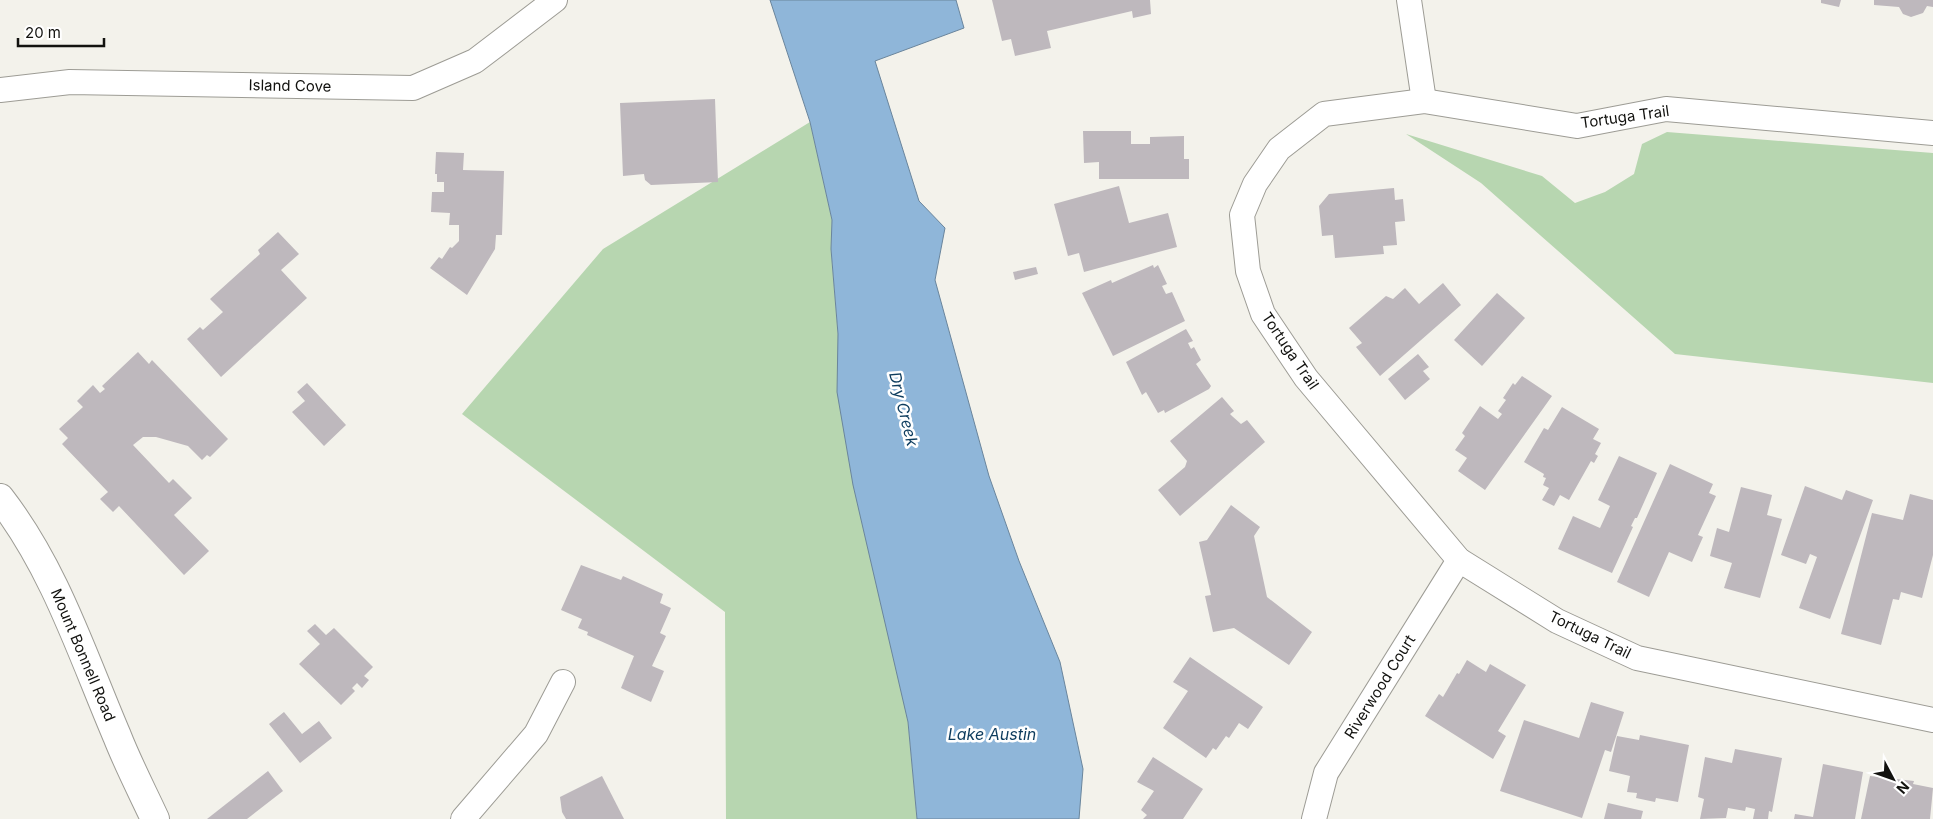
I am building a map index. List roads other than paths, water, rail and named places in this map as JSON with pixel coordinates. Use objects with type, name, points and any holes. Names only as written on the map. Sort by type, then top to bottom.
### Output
[{"type":"street","name":"Island Cove","points":[[0,90],[70,82],[413,88],[475,61],[555,0]]},
{"type":"street","points":[[1409,0],[1424,101]]},
{"type":"street","name":"Tortuga Trail","points":[[1933,133],[1666,109],[1577,126],[1424,101],[1324,114],[1279,149],[1255,184],[1242,215],[1248,272],[1263,314],[1306,378],[1459,560],[1557,621],[1637,658],[1933,720]]},
{"type":"street","name":"Mount Bonnell Road","points":[[0,498],[24,529],[60,597],[118,738],[155,819]]},
{"type":"street","name":"Riverwood Court","points":[[1314,819],[1326,773],[1459,560]]},
{"type":"street","points":[[463,819],[536,734],[563,682]]},
{"type":"water","name":"Lake Austin","points":[[770,0],[956,0],[964,28],[875,61],[919,201],[945,228],[935,280],[989,476],[1019,561],[1060,662],[1083,769],[1079,819],[917,819],[908,722],[853,485],[837,392],[838,334],[831,249],[832,220],[810,122]]},
{"type":"water label","name":"Dry Creek","points":[[904,409]]}]
